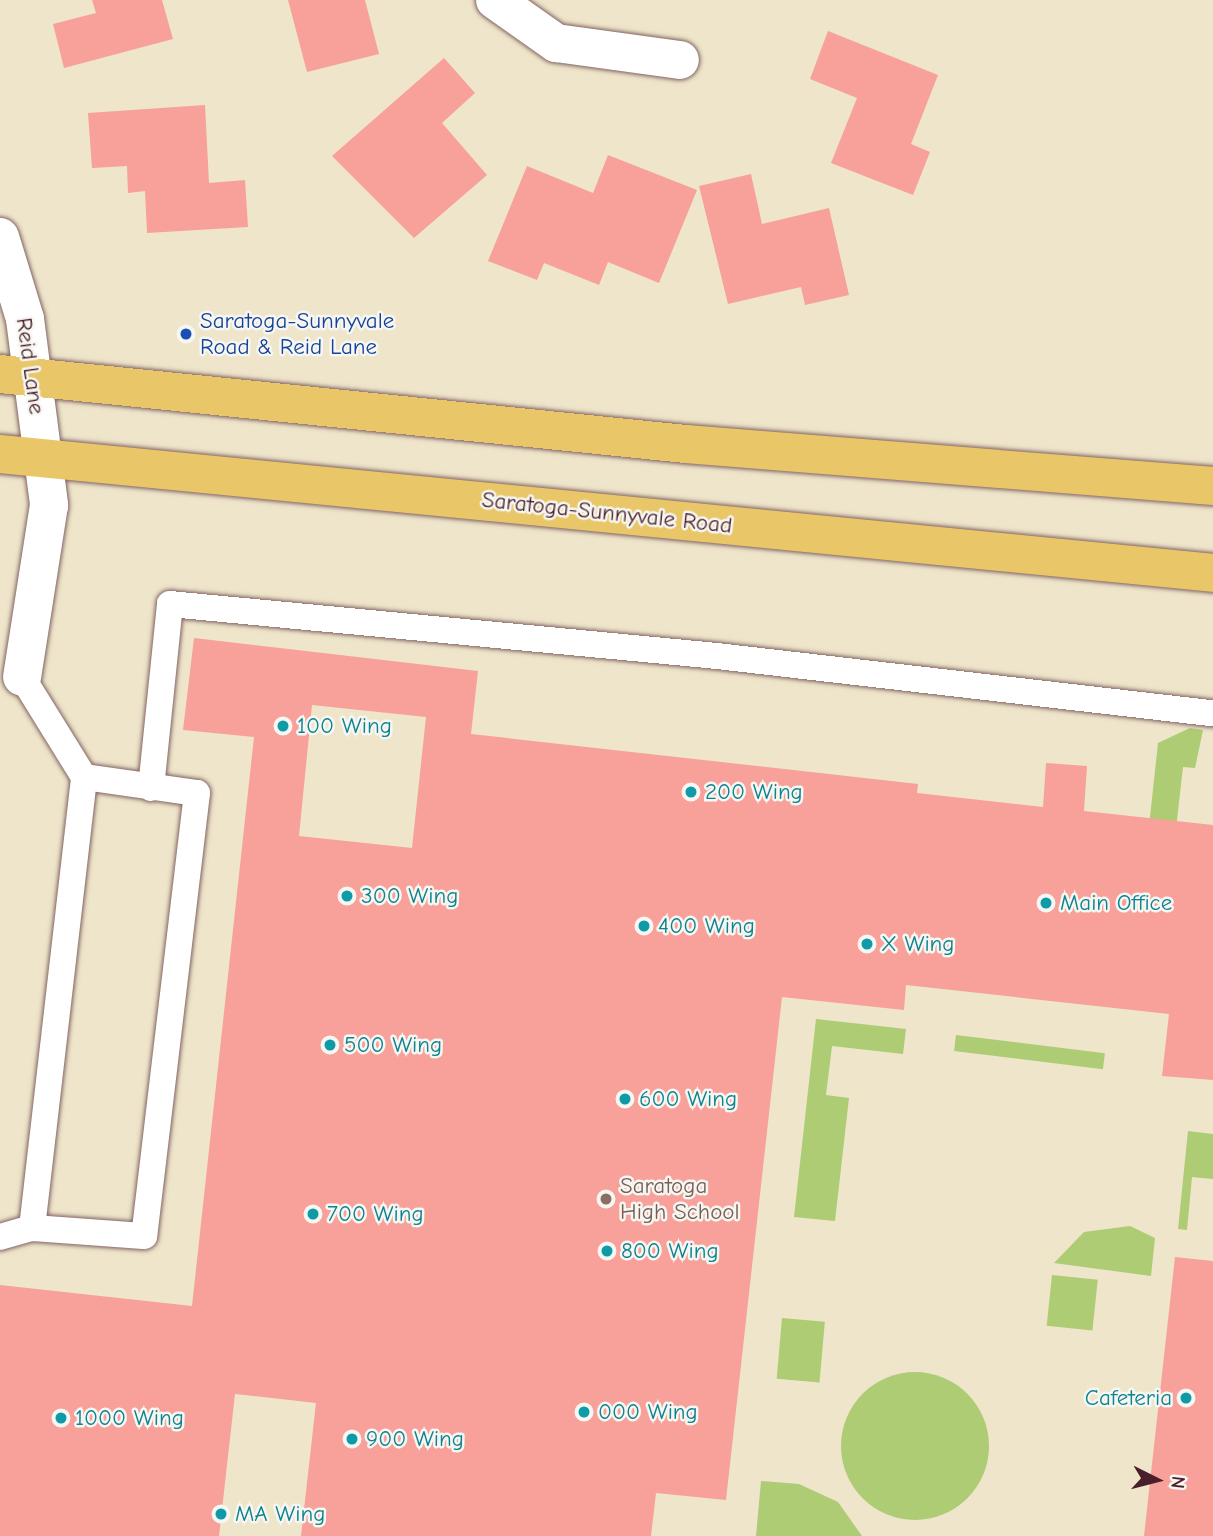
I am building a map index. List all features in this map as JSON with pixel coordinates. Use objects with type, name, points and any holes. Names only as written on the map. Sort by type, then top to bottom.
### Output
[{"type":"main road","points":[[16,375],[686,444],[1213,486]]},
{"type":"main road","name":"Saratoga-Sunnyvale Road","points":[[0,454],[1213,573]]},
{"type":"street","points":[[495,0],[556,43],[680,60]]},
{"type":"street","name":"Reid Lane","points":[[0,237],[25,319],[16,375],[41,457],[49,521],[22,677]]},
{"type":"lane","points":[[151,788],[170,604],[704,655],[1213,713]]},
{"type":"lane","points":[[22,677],[84,778],[32,1228]]},
{"type":"lane","points":[[0,1237],[32,1228],[144,1236],[197,793],[84,778]]},
{"type":"green space","points":[[1190,728],[1203,730],[1195,768],[1183,767],[1165,925],[1130,1002],[1158,743]]},
{"type":"green space","points":[[816,1019],[906,1029],[903,1054],[832,1046],[826,1095],[849,1098],[835,1221],[794,1217]]},
{"type":"green space","points":[[956,1035],[1105,1053],[1103,1069],[954,1051]]},
{"type":"green space","points":[[1188,1131],[1213,1134],[1213,1179],[1192,1177],[1187,1230],[1178,1229]]},
{"type":"green space","points":[[1130,1226],[1155,1238],[1151,1276],[1054,1263],[1084,1232]]},
{"type":"green space","points":[[1052,1275],[1098,1280],[1092,1331],[1047,1326]]},
{"type":"green space","points":[[782,1318],[825,1322],[820,1383],[777,1379]]},
{"type":"green space","points":[[915,1372],[943,1378],[967,1394],[983,1418],[989,1446],[983,1474],[967,1498],[943,1514],[915,1520],[887,1514],[863,1498],[847,1474],[841,1446],[847,1418],[863,1394],[887,1378]]},
{"type":"green space","points":[[761,1481],[799,1484],[838,1502],[862,1536],[756,1536]]},
{"type":"building","points":[[92,0],[162,0],[173,39],[64,68],[53,24],[96,13]]},
{"type":"building","points":[[288,0],[365,0],[379,54],[307,72]]},
{"type":"building","points":[[828,31],[938,75],[911,144],[930,152],[913,195],[831,163],[857,98],[810,79]]},
{"type":"building","points":[[444,58],[475,93],[442,123],[487,175],[414,238],[332,156]]},
{"type":"building","points":[[205,105],[209,183],[245,180],[248,227],[147,233],[145,191],[128,193],[127,166],[92,168],[88,113]]},
{"type":"building","points":[[608,155],[697,190],[659,283],[608,262],[599,285],[544,263],[537,280],[488,261],[527,166],[593,193]]},
{"type":"building","points":[[751,174],[762,224],[829,208],[849,295],[805,305],[801,287],[728,304],[699,186]]},
{"type":"building","points":[[194,638],[478,671],[471,734],[918,784],[917,793],[1043,807],[1046,763],[1087,766],[1084,811],[1213,825],[1213,1080],[1162,1076],[1169,1014],[906,985],[904,1010],[782,997],[726,1500],[656,1493],[651,1536],[301,1536],[316,1403],[235,1394],[219,1536],[0,1536],[0,1285],[192,1306],[254,737],[183,730]],"holes":[[[312,705],[426,717],[412,848],[299,836]]]},
{"type":"building","name":"Cafeteria","points":[[1175,1257],[1213,1261],[1213,1536],[1144,1536]]},
{"type":"place","name":"Saratoga-Sunnyvale Road & Reid Lane","points":[[186,334]]},
{"type":"place","name":"100 Wing","points":[[283,726]]},
{"type":"place","name":"200 Wing","points":[[691,792]]},
{"type":"place","name":"300 Wing","points":[[347,896]]},
{"type":"place","name":"Main Office","points":[[1046,903]]},
{"type":"place","name":"400 Wing","points":[[644,926]]},
{"type":"place","name":"X Wing","points":[[867,944]]},
{"type":"place","name":"500 Wing","points":[[330,1045]]},
{"type":"place","name":"600 Wing","points":[[625,1099]]},
{"type":"place","name":"Saratoga High School","points":[[606,1199]]},
{"type":"place","name":"700 Wing","points":[[313,1214]]},
{"type":"place","name":"800 Wing","points":[[607,1251]]},
{"type":"place","name":"Cafeteria","points":[[1186,1398]]},
{"type":"place","name":"000 Wing","points":[[584,1412]]},
{"type":"place","name":"1000 Wing","points":[[61,1418]]},
{"type":"place","name":"900 Wing","points":[[352,1439]]},
{"type":"place","name":"MA Wing","points":[[221,1514]]}]
